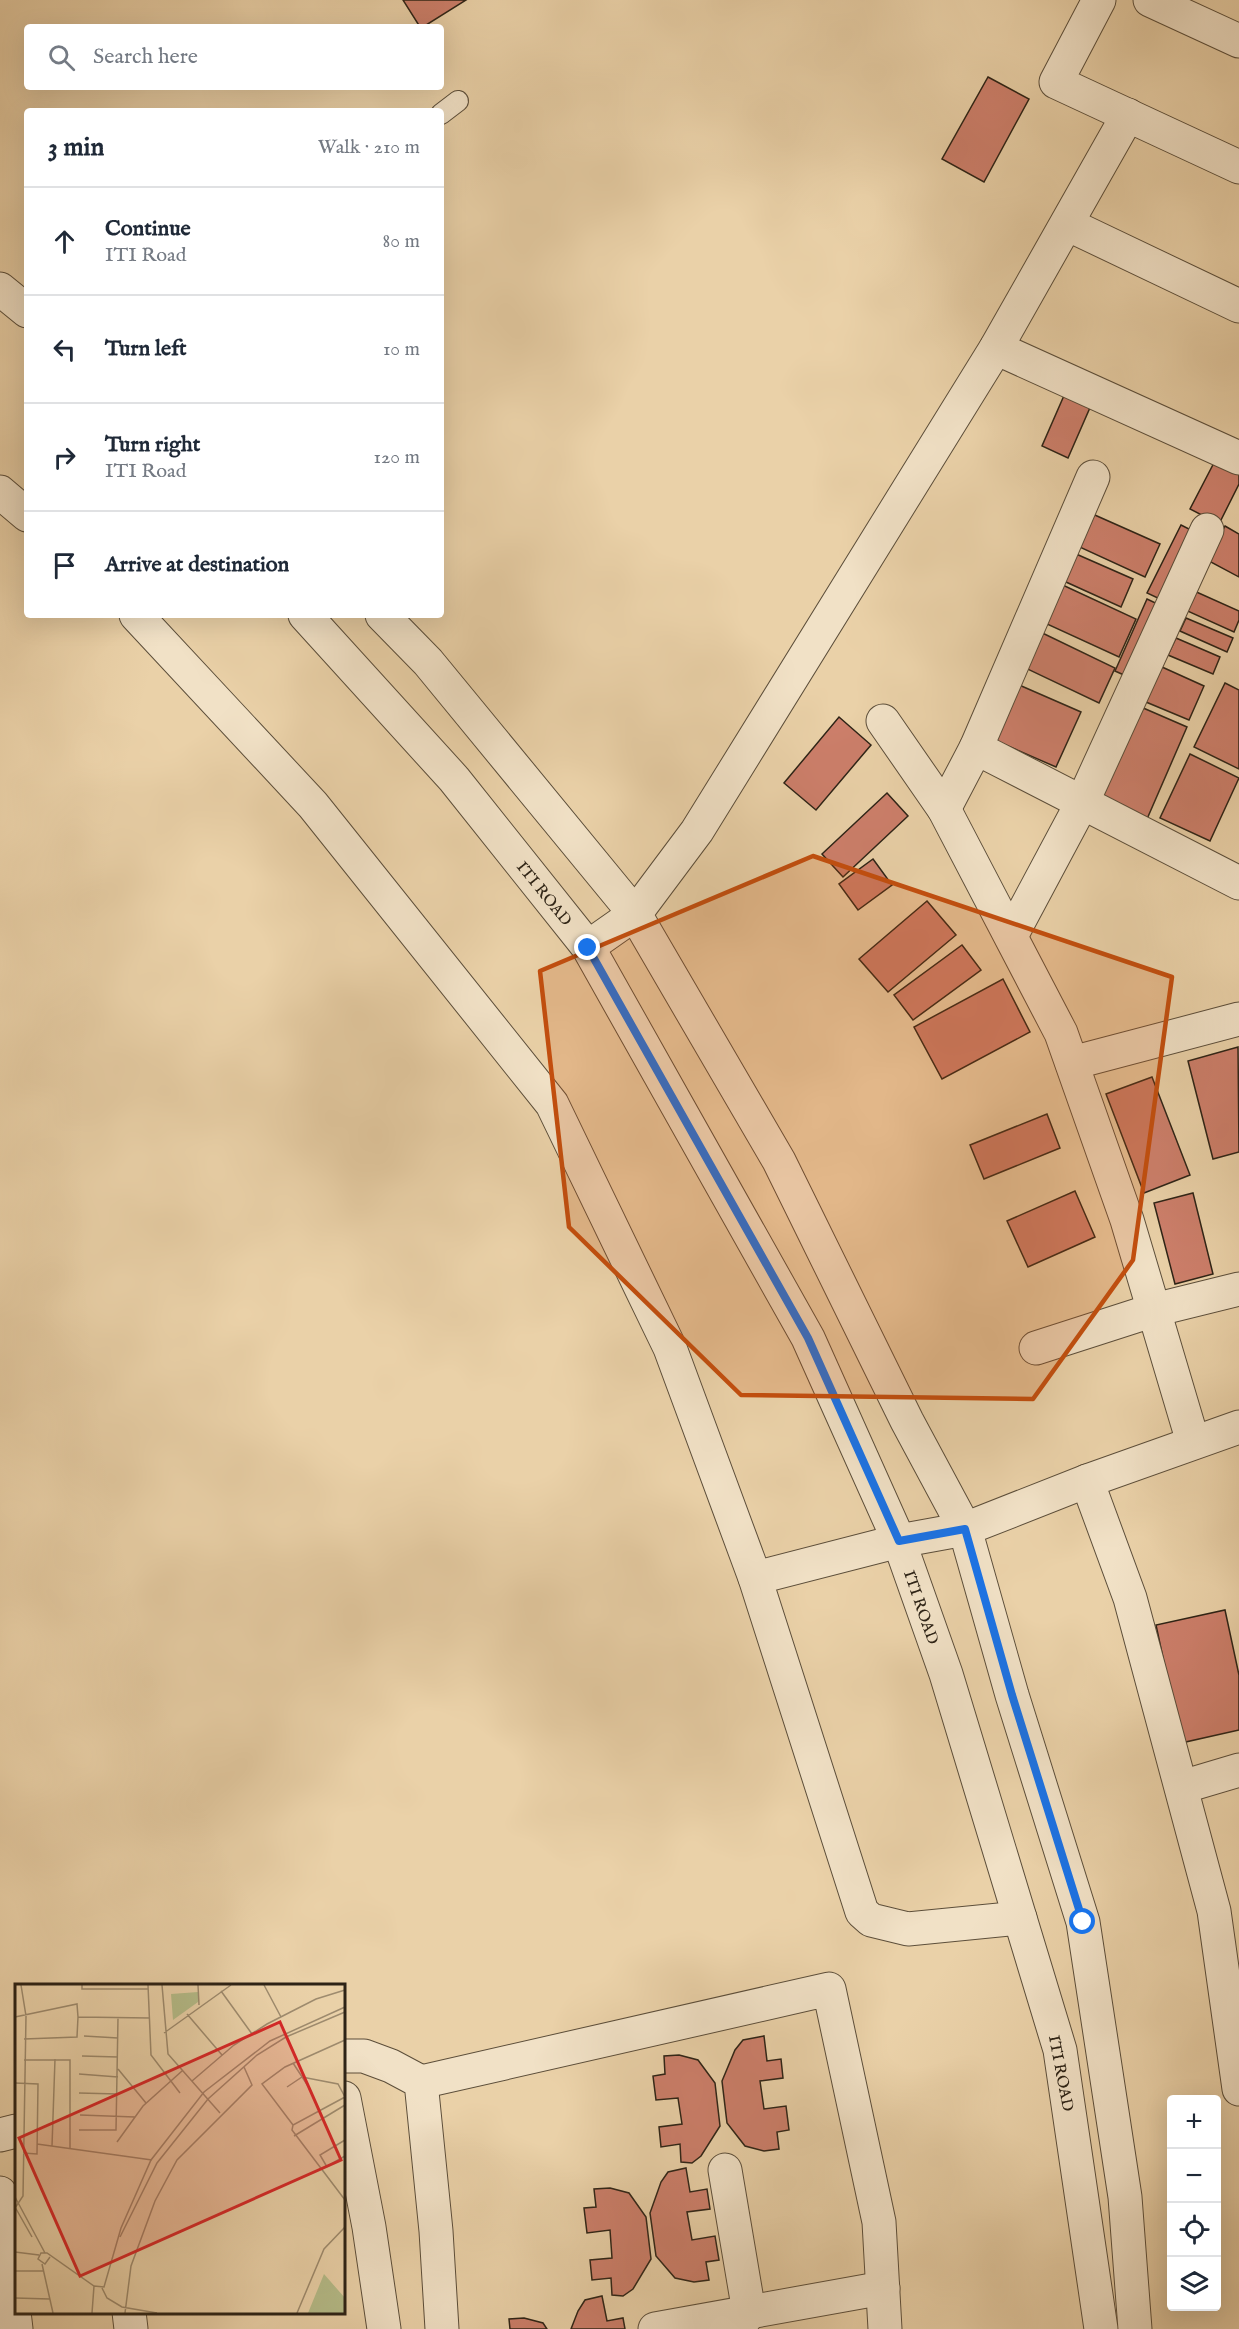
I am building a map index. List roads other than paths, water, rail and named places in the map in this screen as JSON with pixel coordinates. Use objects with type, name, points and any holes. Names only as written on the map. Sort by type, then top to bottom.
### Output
[{"type":"street","points":[[1099,0],[1056,82],[1239,167]]},
{"type":"street","points":[[1150,0],[1239,41]]},
{"type":"street","points":[[588,948],[635,914],[697,831],[996,348],[1128,115]]},
{"type":"street","points":[[1067,224],[1239,306]]},
{"type":"street","points":[[0,289],[24,309]]},
{"type":"street","points":[[996,348],[1239,458]]},
{"type":"street","points":[[944,809],[976,748],[1093,477]]},
{"type":"street","points":[[0,492],[24,512]]},
{"type":"street","points":[[1011,936],[1082,803],[1207,530]]},
{"type":"street","points":[[139,618],[313,805],[552,1104],[670,1348],[755,1578],[862,1912],[871,1920],[908,1929],[1020,1918]]},
{"type":"street","name":"ITI ROAD","points":[[308,618],[454,779],[588,948],[808,1338],[899,1541],[946,1674],[1060,2050],[1101,2329]]},
{"type":"street","points":[[385,618],[428,662],[635,914],[779,1161],[907,1421],[965,1529],[1012,1695],[1083,1922],[1125,2197],[1135,2329]]},
{"type":"street","points":[[883,721],[944,809],[1061,1033],[1127,1220],[1192,1442]]},
{"type":"street","points":[[976,748],[1238,880]]},
{"type":"street","points":[[1072,1063],[1239,1019]]},
{"type":"street","points":[[1036,1348],[1154,1310],[1239,1289]]},
{"type":"street","points":[[755,1578],[899,1541],[965,1529],[1087,1481],[1239,1427]]},
{"type":"street","points":[[1087,1481],[1130,1598],[1214,1911],[1239,2083]]},
{"type":"street","points":[[1182,1787],[1239,1770]]},
{"type":"street","points":[[345,2056],[364,2056],[391,2066],[421,2082],[829,1989],[879,2222],[885,2329]]},
{"type":"street","points":[[421,2082],[436,2231],[442,2329]]},
{"type":"street","points":[[345,2103],[369,2228],[384,2329]]},
{"type":"street","points":[[0,2135],[15,2131]]},
{"type":"street","points":[[725,2170],[744,2321]]},
{"type":"street","points":[[6,2197],[16,2329]]},
{"type":"street","points":[[655,2329],[744,2321],[883,2288]]},
{"type":"street","points":[[129,2314],[131,2329]]},
{"type":"lane","points":[[444,112],[458,101]]}]
